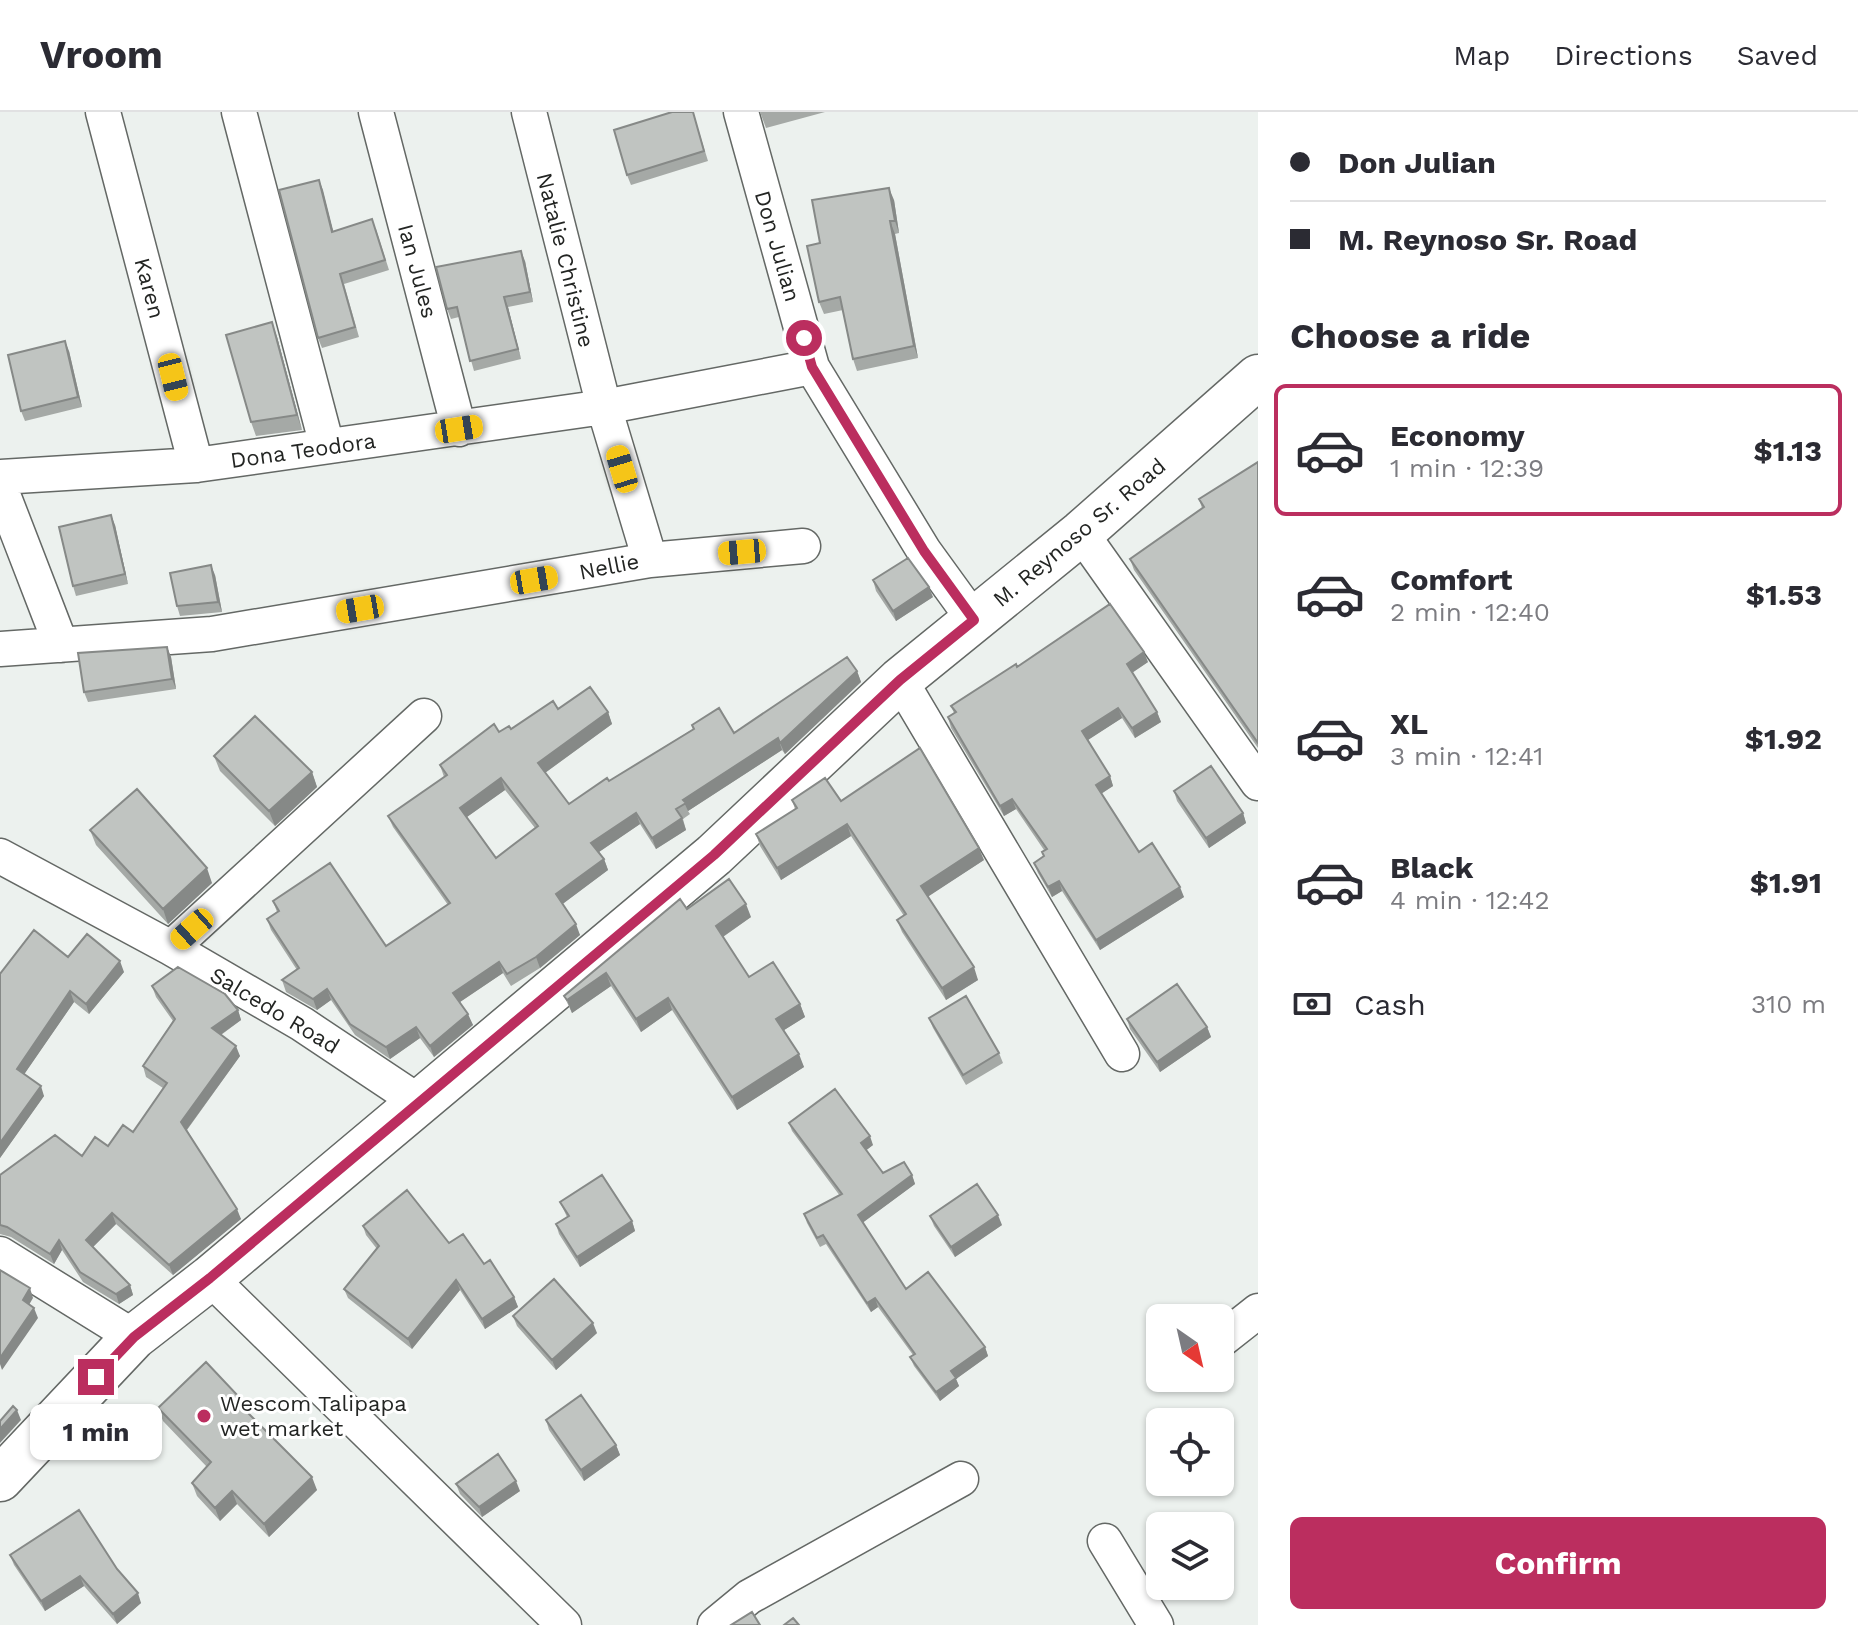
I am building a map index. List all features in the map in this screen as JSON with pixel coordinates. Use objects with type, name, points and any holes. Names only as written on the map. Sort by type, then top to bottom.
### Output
[{"type":"street","name":"Karen","points":[[103,112],[196,465]]},
{"type":"street","points":[[239,112],[327,446]]},
{"type":"street","name":"Ian Jules","points":[[376,112],[459,429]]},
{"type":"street","name":"Natalie Christine","points":[[529,112],[604,407]]},
{"type":"street","name":"Don Julian","points":[[741,112],[812,367],[924,551],[974,620]]},
{"type":"street","points":[[604,407],[812,367]]},
{"type":"street","name":"M. Reynoso Sr. Road","points":[[0,1479],[134,1337],[210,1278],[714,855],[900,680],[1081,533],[1258,377]]},
{"type":"street","name":"Dona Teodora","points":[[0,477],[196,465],[604,407]]},
{"type":"street","name":"Nellie","points":[[0,649],[212,634],[650,560],[604,407]]},
{"type":"street","points":[[0,487],[61,645]]},
{"type":"street","points":[[1081,533],[1258,783]]},
{"type":"street","points":[[650,560],[803,546]]},
{"type":"street","points":[[900,680],[1122,1054]]},
{"type":"street","points":[[171,948],[424,716]]},
{"type":"street","name":"Salcedo Road","points":[[0,856],[171,948],[302,1024],[419,1102]]},
{"type":"street","points":[[0,1254],[134,1337]]},
{"type":"street","points":[[210,1278],[564,1625]]},
{"type":"street","points":[[1234,1330],[1258,1311]]},
{"type":"street","points":[[715,1625],[749,1597],[961,1479]]},
{"type":"street","points":[[1105,1541],[1156,1625]]},
{"type":"building","points":[[672,112],[693,112],[704,151],[627,175],[614,130]]},
{"type":"building","points":[[319,180],[332,232],[372,219],[385,260],[340,274],[355,327],[318,338],[279,190]]},
{"type":"building","points":[[889,188],[895,221],[890,221],[914,346],[853,359],[840,297],[819,302],[807,246],[820,243],[812,200]]},
{"type":"building","points":[[521,251],[530,292],[504,297],[518,349],[470,361],[457,307],[447,309],[436,267]]},
{"type":"building","points":[[272,322],[297,415],[251,422],[226,335]]},
{"type":"building","points":[[65,341],[78,397],[21,411],[8,355]]},
{"type":"building","points":[[1258,462],[1258,743],[1130,559],[1204,507],[1199,499]]},
{"type":"building","points":[[111,515],[125,574],[73,586],[59,527]]},
{"type":"building","points":[[908,558],[929,587],[893,611],[873,580]]},
{"type":"building","points":[[211,565],[218,602],[177,606],[170,573]]},
{"type":"building","points":[[1110,604],[1144,652],[1127,664],[1157,712],[1132,728],[1118,708],[1082,731],[1110,776],[1096,785],[1139,852],[1152,843],[1180,887],[1096,940],[1059,881],[1048,887],[1034,863],[1044,856],[1042,852],[1047,849],[1012,799],[1000,806],[948,717],[956,712],[951,706],[1016,664],[1017,667]]},
{"type":"building","points":[[167,647],[172,679],[84,692],[78,653]]},
{"type":"building","points":[[847,657],[857,671],[780,743],[778,738],[683,800],[686,803],[676,809],[682,818],[652,838],[636,813],[591,843],[604,859],[556,894],[576,924],[536,957],[507,974],[499,962],[453,993],[468,1014],[430,1046],[416,1027],[386,1047],[350,1024],[327,989],[313,999],[282,980],[299,968],[267,919],[279,911],[273,901],[330,863],[386,946],[450,903],[388,816],[447,775],[440,765],[494,724],[499,732],[509,726],[511,729],[553,701],[558,709],[590,687],[608,712],[538,763],[569,804],[607,778],[609,781],[694,729],[692,725],[719,708],[734,733]],"holes":[[[501,778],[538,826],[496,858],[460,808]]]},
{"type":"building","points":[[255,716],[312,772],[269,811],[214,756]]},
{"type":"building","points":[[920,748],[979,848],[921,886],[974,967],[942,988],[897,920],[906,914],[847,824],[777,868],[756,834],[797,808],[792,800],[825,778],[841,801]]},
{"type":"building","points":[[1211,766],[1243,813],[1206,838],[1174,791]]},
{"type":"building","points":[[137,789],[207,868],[163,909],[90,830]]},
{"type":"building","points":[[729,879],[746,904],[716,926],[749,977],[773,962],[800,1004],[776,1019],[799,1054],[732,1097],[668,998],[636,1019],[606,973],[567,1000],[564,996],[680,899],[687,909]]},
{"type":"building","points":[[34,930],[68,957],[87,934],[120,961],[86,1004],[70,991],[17,1069],[41,1086],[0,1143],[0,974]]},
{"type":"building","points":[[178,967],[225,994],[238,1010],[212,1028],[236,1046],[181,1122],[237,1209],[169,1265],[112,1213],[86,1240],[130,1285],[116,1294],[80,1272],[59,1240],[50,1254],[0,1225],[0,1175],[55,1135],[82,1156],[95,1137],[108,1146],[123,1125],[133,1132],[167,1083],[143,1066],[175,1019],[152,986]]},
{"type":"building","points":[[1177,984],[1207,1027],[1157,1062],[1127,1019]]},
{"type":"building","points":[[966,996],[999,1053],[963,1075],[929,1018]]},
{"type":"building","points":[[835,1089],[870,1136],[861,1143],[883,1173],[904,1162],[912,1175],[858,1215],[906,1289],[928,1272],[985,1347],[951,1371],[956,1378],[936,1392],[910,1357],[915,1354],[875,1298],[867,1303],[823,1235],[817,1238],[804,1214],[842,1194],[789,1123]]},
{"type":"building","points":[[602,1175],[632,1221],[577,1257],[556,1224],[569,1216],[560,1202]]},
{"type":"building","points":[[977,1184],[998,1215],[951,1247],[930,1216]]},
{"type":"building","points":[[407,1190],[449,1243],[463,1234],[484,1264],[490,1260],[514,1297],[482,1319],[456,1280],[408,1339],[344,1289],[379,1246],[363,1226]]},
{"type":"building","points":[[0,1270],[30,1288],[23,1300],[34,1308],[0,1358]]},
{"type":"building","points":[[554,1279],[593,1323],[552,1360],[513,1316]]},
{"type":"building","points":[[206,1362],[240,1398],[237,1402],[312,1477],[264,1524],[232,1491],[215,1508],[192,1483],[211,1462],[158,1408]]},
{"type":"building","points":[[581,1395],[616,1445],[581,1470],[546,1420]]},
{"type":"building","points":[[13,1406],[17,1410],[0,1429],[0,1421]]},
{"type":"building","points":[[498,1454],[516,1481],[479,1507],[456,1484]]},
{"type":"building","points":[[79,1510],[117,1569],[138,1593],[113,1614],[80,1576],[41,1601],[10,1555]]},
{"type":"building","points":[[752,1612],[760,1625],[731,1625]]},
{"type":"building","points":[[793,1618],[799,1625],[784,1625]]},
{"type":"place","name":"Wescom Talipapa wet market","points":[[204,1416]]},
{"type":"route","points":[[96,1377],[134,1337],[210,1278],[714,855],[900,680],[974,620],[924,551],[812,367],[804,338]]}]
